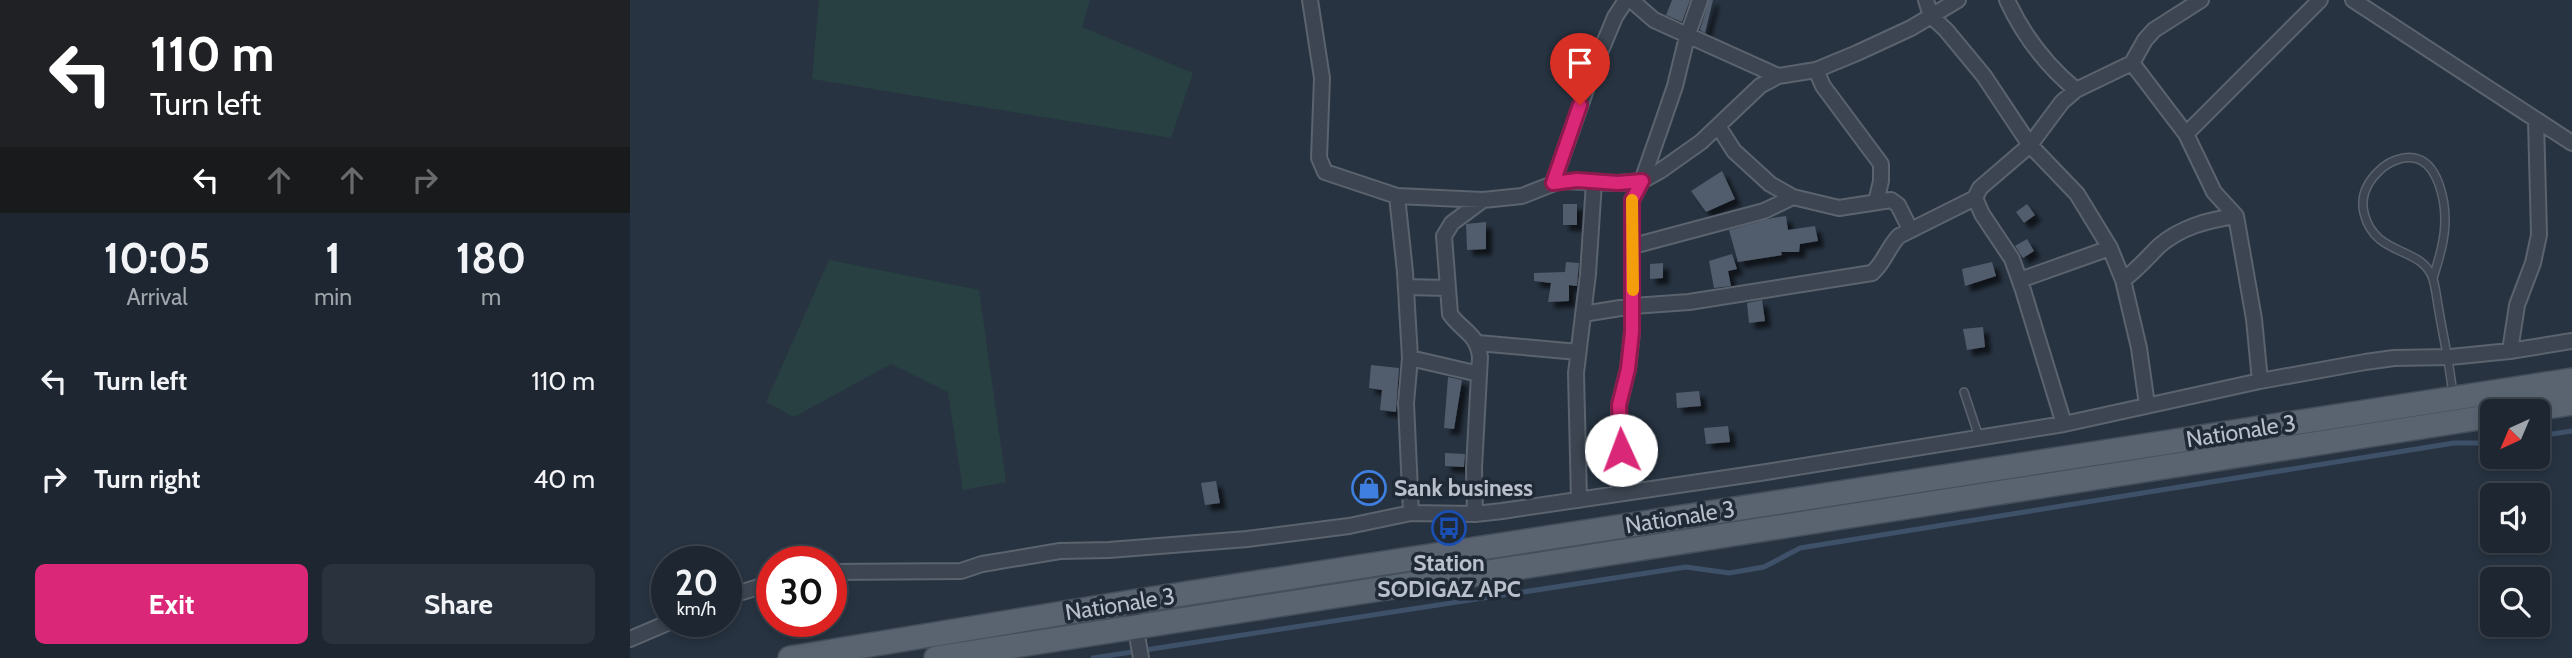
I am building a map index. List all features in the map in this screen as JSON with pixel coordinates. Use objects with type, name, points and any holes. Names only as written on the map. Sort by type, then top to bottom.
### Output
[{"type":"main road","name":"Nationale 3","points":[[789,658],[1131,602],[2572,380]]},
{"type":"main road","points":[[2550,406],[2572,403]]},
{"type":"main road","name":"Nationale 3","points":[[936,658],[2480,418]]},
{"type":"street","points":[[1310,0],[1322,78],[1319,158],[1325,172],[1397,196],[1483,200],[1522,196],[1553,183],[1577,180],[1618,183],[1642,181],[1661,171],[1718,126],[1760,86],[1778,76],[1816,70],[1911,28],[1958,0]]},
{"type":"street","points":[[1553,183],[1594,67],[1615,17],[1628,0],[1654,20],[1687,37],[1778,76]]},
{"type":"street","points":[[1619,494],[1619,405],[1628,369],[1633,306],[1632,200],[1642,181],[1675,86],[1687,37],[1700,0]]},
{"type":"street","points":[[1926,0],[1931,16],[1984,76],[2030,145],[2077,194],[2110,248],[2123,280],[2139,348],[2147,405]]},
{"type":"street","points":[[2007,0],[2019,25],[2039,53],[2062,79],[2076,90]]},
{"type":"street","points":[[1583,314],[1633,306],[1689,302],[1872,273],[1877,270],[1894,242],[1910,229],[1975,198],[1980,188],[2030,145],[2062,103],[2076,90],[2132,63],[2154,30],[2201,0]]},
{"type":"street","points":[[2186,134],[2319,0]]},
{"type":"street","points":[[2353,0],[2572,143]]},
{"type":"street","points":[[2132,63],[2186,134],[2214,192],[2236,216],[2254,319],[2260,381]]},
{"type":"street","points":[[1816,70],[1829,95],[1881,164],[1881,181],[1876,202]]},
{"type":"street","points":[[2510,351],[2517,304],[2533,263],[2539,235],[2536,121]]},
{"type":"street","points":[[1718,126],[1734,151],[1770,184],[1793,197],[1839,208],[1891,200],[1895,202],[1910,229]]},
{"type":"street","points":[[1579,500],[1578,352],[1594,182]]},
{"type":"street","points":[[1397,196],[1410,358],[1406,403],[1410,513]]},
{"type":"street","points":[[1633,246],[1764,211],[1793,197]]},
{"type":"street","points":[[1975,198],[1982,214],[2012,259],[2064,424]]},
{"type":"street","points":[[1483,200],[1448,227],[1444,236],[1450,314],[1478,343],[1578,352]]},
{"type":"street","points":[[2123,280],[2141,267],[2159,247],[2179,233],[2211,219],[2236,216]]},
{"type":"street","points":[[2020,280],[2110,248]]},
{"type":"street","points":[[1406,286],[1447,288]]},
{"type":"street","points":[[847,572],[961,571],[982,564],[1060,551],[1109,550],[1247,539],[1349,526],[1410,513],[1475,514],[2064,424],[2260,381],[2394,358],[2450,357],[2572,341]]},
{"type":"street","points":[[1475,514],[1478,343]]},
{"type":"street","points":[[1410,358],[1479,374]]},
{"type":"street","points":[[1131,602],[1142,658]]},
{"type":"street","points":[[630,639],[651,630]]},
{"type":"lane","points":[[2433,278],[2445,219],[2439,186],[2433,171],[2424,161],[2412,157],[2395,160],[2368,182],[2361,202],[2367,224],[2376,239],[2423,262],[2433,278],[2450,357],[2454,398]]},
{"type":"lane","points":[[1964,392],[1979,438]]},
{"type":"green space","points":[[819,0],[1090,0],[1082,27],[1193,73],[1171,138],[812,79]]},
{"type":"green space","points":[[829,260],[979,290],[1006,482],[963,490],[948,392],[891,364],[794,417],[766,402]]},
{"type":"building","points":[[1672,0],[1690,0],[1682,22],[1666,15]]},
{"type":"building","points":[[1709,0],[1713,0],[1705,33],[1700,30]]},
{"type":"building","points":[[1722,171],[1735,199],[1706,212],[1691,191]]},
{"type":"building","points":[[1563,204],[1577,204],[1577,225],[1563,225]]},
{"type":"building","points":[[2027,204],[2035,215],[2024,223],[2016,212]]},
{"type":"building","points":[[1786,216],[1788,230],[1815,226],[1818,241],[1800,244],[1799,252],[1781,252],[1782,255],[1738,262],[1729,230]]},
{"type":"building","points":[[1486,222],[1486,249],[1467,250],[1466,224]]},
{"type":"building","points":[[2027,239],[2034,251],[2023,258],[2015,246]]},
{"type":"building","points":[[1732,254],[1737,269],[1728,271],[1731,286],[1714,288],[1709,261]]},
{"type":"building","points":[[1566,262],[1579,263],[1577,286],[1569,285],[1569,301],[1548,302],[1551,283],[1534,281],[1534,273],[1565,272]]},
{"type":"building","points":[[1992,262],[1996,276],[1965,286],[1962,269]]},
{"type":"building","points":[[1663,263],[1663,278],[1650,279],[1650,264]]},
{"type":"building","points":[[1762,300],[1765,321],[1749,323],[1747,303]]},
{"type":"building","points":[[1983,327],[1985,347],[1967,350],[1963,329]]},
{"type":"building","points":[[1371,365],[1399,368],[1396,412],[1380,410],[1382,390],[1369,388]]},
{"type":"building","points":[[1448,377],[1462,380],[1454,429],[1444,428]]},
{"type":"building","points":[[1699,391],[1701,406],[1677,408],[1676,393]]},
{"type":"building","points":[[1728,426],[1730,442],[1706,444],[1704,428]]},
{"type":"building","points":[[1445,453],[1465,454],[1464,467],[1445,466]]},
{"type":"building","points":[[1216,481],[1220,503],[1205,505],[1201,483]]},
{"type":"waterway","points":[[2550,434],[2572,431]]},
{"type":"waterway","points":[[1093,658],[1686,567],[1729,573],[1764,567],[1800,548],[2454,443],[2480,443]]},
{"type":"slow traffic","points":[[1632,200],[1633,290]]},
{"type":"place","name":"Sank business","points":[[1369,488]]},
{"type":"place","name":"Station SODIGAZ APC","points":[[1449,528]]},
{"type":"route","points":[[1580,105],[1553,183],[1577,180],[1618,183],[1642,181],[1632,200],[1632,332],[1628,369],[1619,405],[1621,450]]}]
